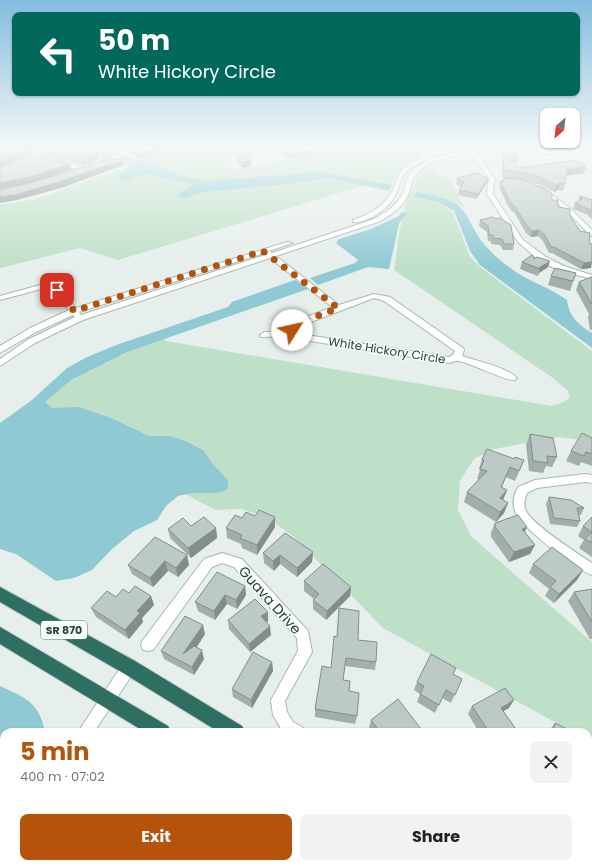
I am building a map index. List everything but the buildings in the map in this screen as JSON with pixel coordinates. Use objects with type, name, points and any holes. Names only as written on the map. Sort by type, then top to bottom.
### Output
[{"type":"highway","name":"SR 870","points":[[0,594],[129,667],[229,728]]},
{"type":"highway","name":"SR 870","points":[[0,635],[155,728]]},
{"type":"street","points":[[0,350],[33,330],[263,251],[365,218],[376,212],[390,200],[395,188]]},
{"type":"street","points":[[0,363],[32,341],[77,315],[271,256],[381,218],[400,203],[407,188]]},
{"type":"street","points":[[491,188],[490,194],[520,241],[543,259],[561,268],[592,277]]},
{"type":"street","points":[[539,188],[569,210],[592,234]]},
{"type":"street","points":[[263,251],[338,308]]},
{"type":"street","points":[[0,298],[51,284],[77,315]]},
{"type":"street","name":"White Hickory Circle","points":[[294,333],[292,330],[294,325],[338,308],[374,296],[379,296],[387,299],[460,350],[457,357]]},
{"type":"street","name":"White Hickory Circle","points":[[264,335],[294,333],[297,336],[450,360],[457,357],[500,372],[512,378]]},
{"type":"street","points":[[592,479],[585,478],[535,484],[522,490],[518,500],[522,515],[532,526],[592,570]]},
{"type":"street","name":"Guava Drive","points":[[148,645],[208,563],[222,558],[238,563],[303,635],[305,652],[278,700],[280,715],[290,728]]},
{"type":"street","points":[[88,728],[129,667]]},
{"type":"green space","points":[[70,188],[357,188],[118,260],[80,248],[0,268],[0,205],[37,199]]},
{"type":"green space","points":[[412,188],[454,188],[464,207],[445,198],[415,190],[412,196],[423,198],[449,209],[453,213],[470,257],[484,270],[592,351],[592,441],[558,437],[494,449],[474,459],[460,481],[458,510],[471,536],[592,642],[592,728],[566,728],[383,628],[295,538],[268,518],[242,509],[215,510],[32,410],[59,381],[160,337],[166,341],[552,406],[564,402],[570,397],[568,391],[553,378],[394,270],[400,229],[407,200]]},
{"type":"water","points":[[190,188],[252,188],[205,192],[185,198],[178,196],[178,194]]},
{"type":"water","points":[[373,188],[391,188],[389,191]]},
{"type":"water","points":[[416,192],[438,196],[459,206],[487,248],[505,264],[516,272],[567,300],[572,316],[575,320],[592,333],[592,348],[480,265],[470,251],[454,211],[438,202],[413,196]]},
{"type":"water","points":[[401,215],[389,269],[368,267],[318,285],[310,278],[355,263],[358,260],[336,243],[339,239],[371,229]]},
{"type":"water","points":[[295,280],[308,289],[127,352],[71,380],[45,402],[52,408],[79,407],[111,418],[149,436],[170,436],[188,442],[204,451],[212,463],[228,480],[228,488],[222,492],[193,493],[178,496],[166,506],[157,520],[134,531],[111,550],[92,570],[74,578],[56,581],[16,554],[0,549],[0,423],[32,400],[67,368],[87,357],[119,344],[228,307],[232,302]]},
{"type":"water","points":[[0,686],[30,702],[39,714],[44,728],[0,728]]},
{"type":"waterway","points":[[393,227],[404,213]]},
{"type":"route","points":[[57,290],[74,311],[263,251],[338,308],[294,325],[292,330]]}]
